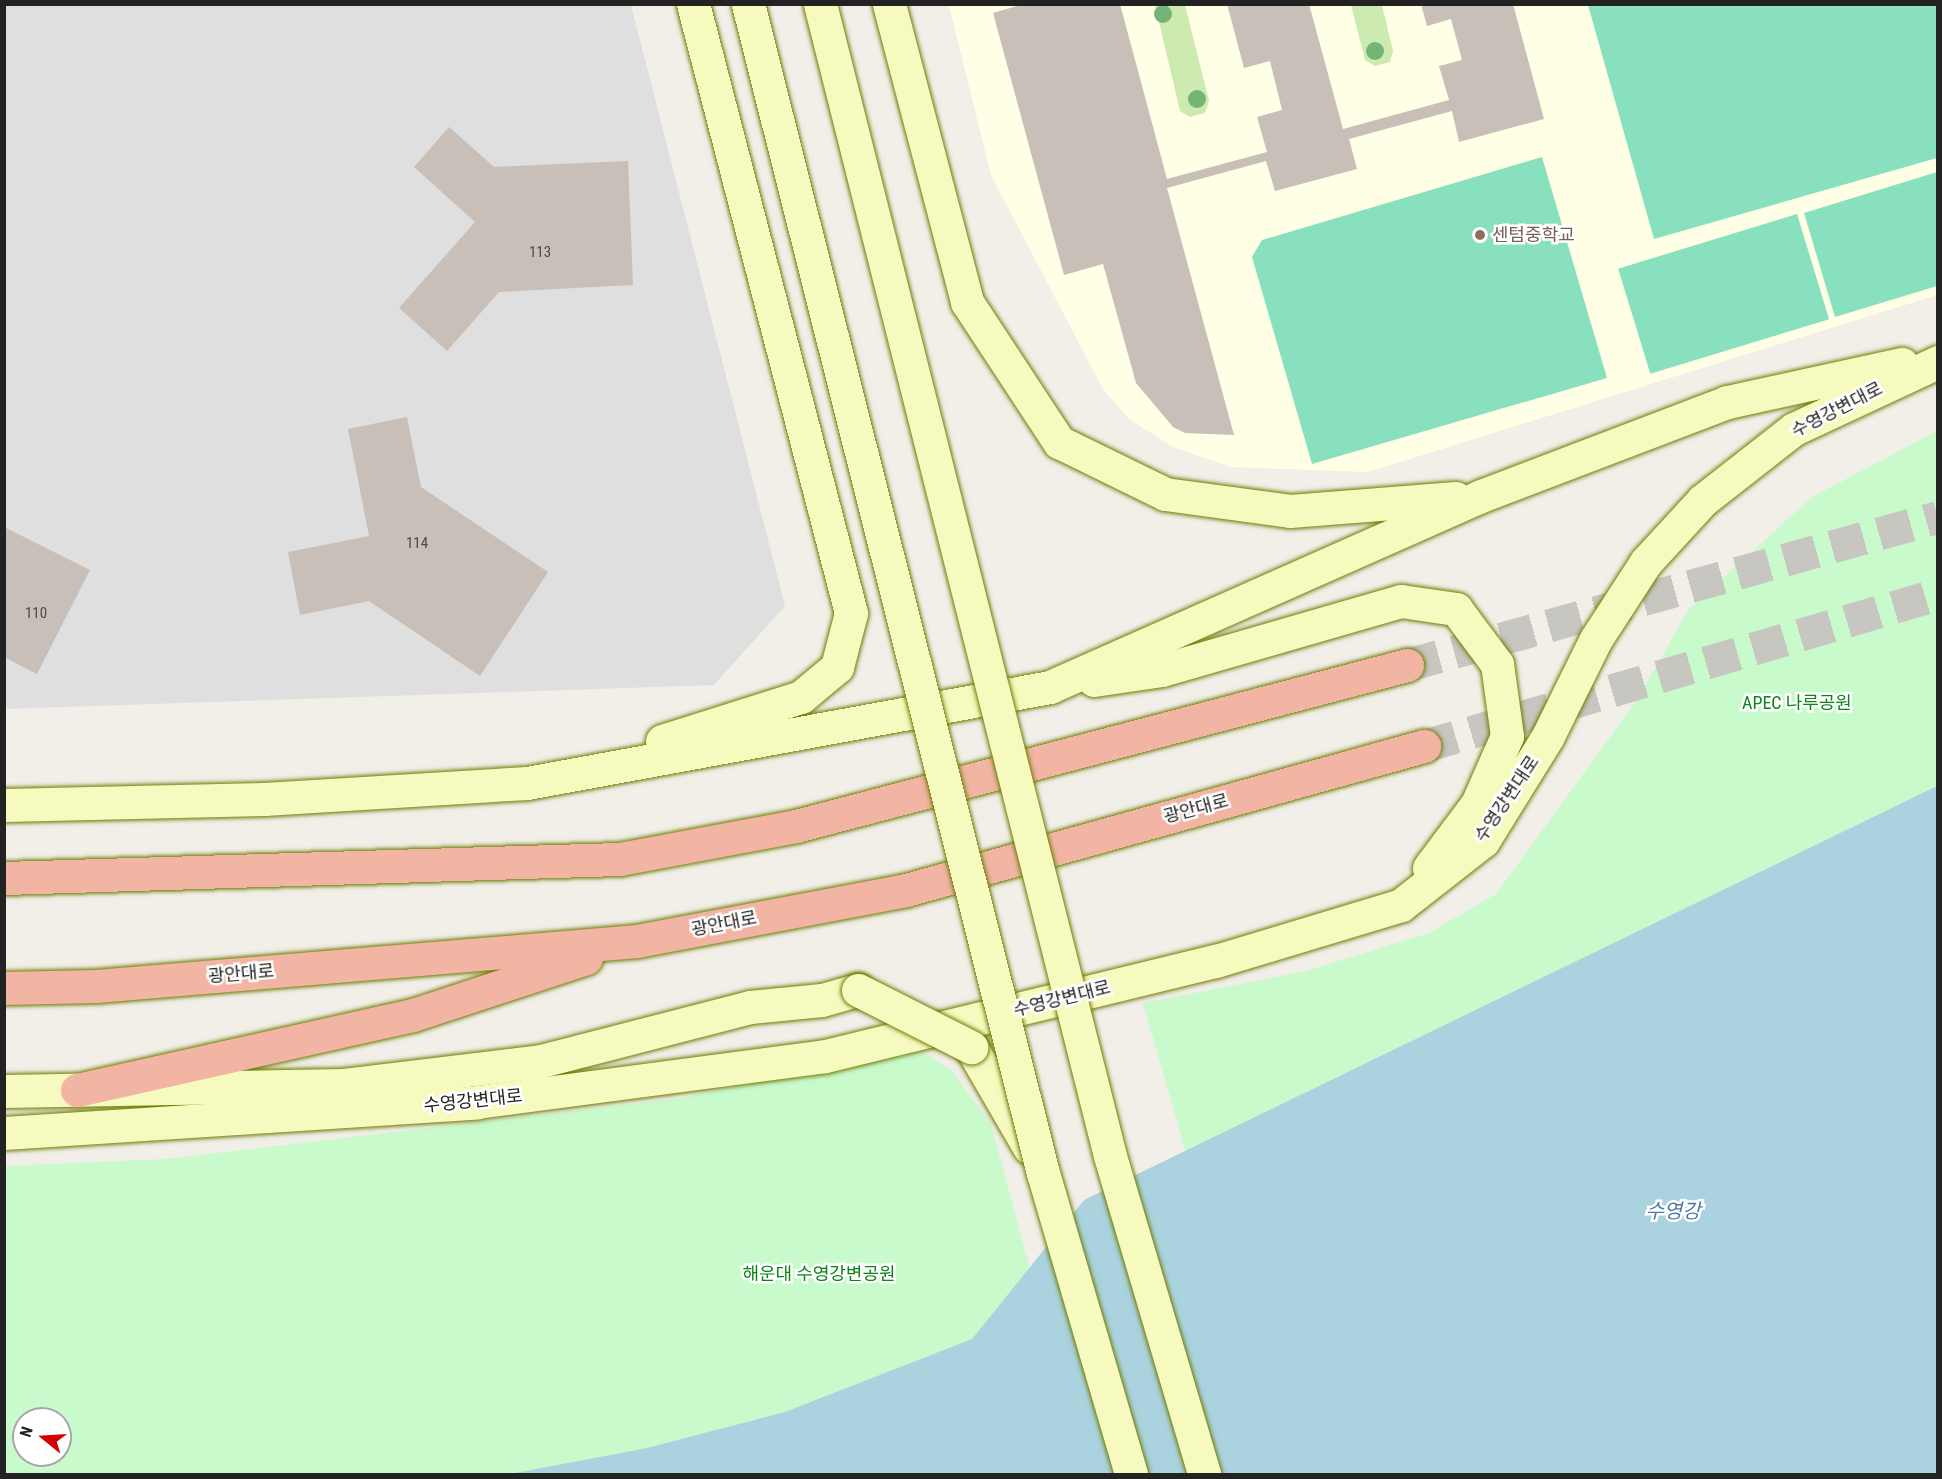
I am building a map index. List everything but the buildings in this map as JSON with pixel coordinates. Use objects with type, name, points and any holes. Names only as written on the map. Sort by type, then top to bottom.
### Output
[{"type":"highway","points":[[4,878],[620,859],[796,826],[1407,665]]},
{"type":"highway","name":"광안대로","points":[[4,988],[96,986],[637,941],[906,890],[1424,746]]},
{"type":"highway","points":[[77,1090],[413,1015],[637,941]]},
{"type":"main road","points":[[527,783],[801,697],[837,667],[851,613],[693,4]]},
{"type":"main road","points":[[748,4],[1042,1173],[1131,1474]]},
{"type":"main road","points":[[820,4],[1110,1156],[1204,1474]]},
{"type":"main road","points":[[889,4],[967,302],[1059,442],[1166,494],[1290,511],[1481,496]]},
{"type":"main road","name":"수영강변대로","points":[[1481,496],[1727,402],[1938,356]]},
{"type":"main road","name":"수영강변대로","points":[[4,1132],[477,1102],[825,1056],[1216,961],[1401,905],[1483,841],[1548,736],[1596,639],[1646,562],[1703,500],[1794,429],[1938,362]]},
{"type":"main road","points":[[1050,687],[1481,496]]},
{"type":"main road","points":[[4,805],[264,800],[527,783],[1050,687],[1162,670],[1401,601],[1456,609],[1497,664],[1507,736],[1478,804],[1401,905]]},
{"type":"main road","points":[[4,1090],[367,1082],[541,1060],[750,1007],[822,1000],[858,990],[971,1047],[1011,1110],[1042,1173]]},
{"type":"shaded area","points":[[4,5],[631,5],[785,606],[714,685],[5,709]]},
{"type":"shaded area","name":"센텀중학교","points":[[949,5],[1937,5],[1937,295],[1368,472],[1231,467],[1173,447],[1129,419],[1103,389],[991,175]]},
{"type":"green space","points":[[1155,5],[1185,5],[1209,101],[1205,113],[1190,117],[1180,111]]},
{"type":"green space","points":[[1351,5],[1382,5],[1393,51],[1390,62],[1375,66],[1365,60]]},
{"type":"green space","points":[[1588,5],[1937,5],[1937,158],[1654,239]]},
{"type":"green space","points":[[1542,157],[1607,378],[1312,464],[1252,257],[1262,240]]},
{"type":"green space","points":[[1937,172],[1937,286],[1835,317],[1804,213]]},
{"type":"green space","points":[[1797,214],[1829,319],[1650,374],[1618,269]]},
{"type":"green space","name":"APEC 나루공원","points":[[1937,431],[1937,787],[1193,1177],[1143,1003],[1306,971],[1429,933],[1496,894],[1637,700],[1689,609],[1812,497]]},
{"type":"green space","name":"해운대 수영강변공원","points":[[917,1048],[951,1070],[991,1124],[1085,1474],[5,1474],[4,1166],[166,1159],[682,1098]]},
{"type":"water","name":"수영강","points":[[1937,786],[1937,1474],[510,1474],[647,1448],[785,1412],[972,1339],[1084,1200]]},
{"type":"tunnel","points":[[1407,665],[1938,517]]},
{"type":"tunnel","points":[[1424,746],[1938,594]]},
{"type":"place","name":"센텀중학교","points":[[1480,235]]}]
